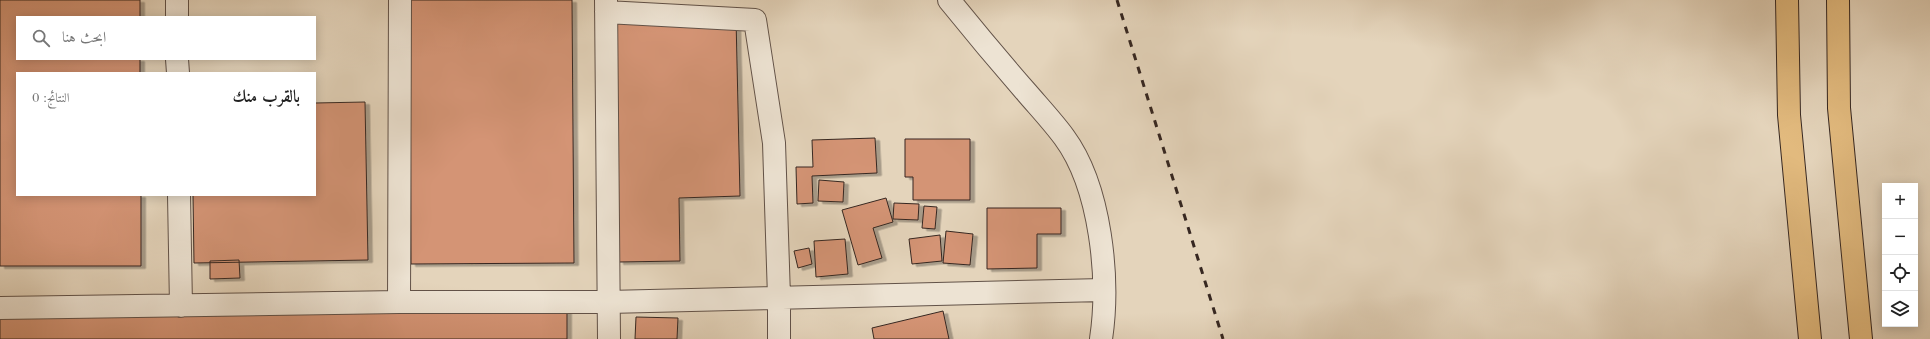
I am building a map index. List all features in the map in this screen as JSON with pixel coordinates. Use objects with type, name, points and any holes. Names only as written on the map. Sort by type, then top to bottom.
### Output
[{"type":"highway","points":[[1787,0],[1789,115],[1810,339]]},
{"type":"highway","points":[[1838,0],[1839,108],[1860,339]]},
{"type":"street","points":[[177,0],[177,16]]},
{"type":"street","points":[[399,302],[400,0]]},
{"type":"street","points":[[948,0],[1065,137],[1086,175],[1095,204],[1102,261],[1103,290],[1101,339]]},
{"type":"street","points":[[609,339],[606,6],[755,20],[774,143],[779,339]]},
{"type":"street","points":[[177,60],[178,72]]},
{"type":"street","points":[[179,196],[181,306]]},
{"type":"street","points":[[0,308],[399,302],[608,302],[1103,290]]},
{"type":"building","points":[[0,0],[140,0],[140,16],[16,16],[16,60],[140,60],[140,72],[16,72],[16,196],[141,196],[141,266],[0,266]]},
{"type":"building","points":[[410,0],[572,0],[574,263],[411,264]]},
{"type":"building","points":[[736,18],[740,196],[679,198],[680,261],[619,262],[614,21]]},
{"type":"building","points":[[365,102],[368,260],[194,263],[193,196],[316,196],[316,103]]},
{"type":"building","points":[[875,138],[877,173],[812,176],[813,203],[797,204],[796,167],[813,167],[812,140]]},
{"type":"building","points":[[905,139],[970,139],[970,200],[913,200],[913,177],[905,177]]},
{"type":"building","points":[[819,180],[844,182],[843,202],[818,201]]},
{"type":"building","points":[[886,198],[893,222],[873,228],[882,258],[858,265],[842,210]]},
{"type":"building","points":[[894,203],[919,204],[918,220],[893,219]]},
{"type":"building","points":[[924,206],[937,207],[935,229],[922,228]]},
{"type":"building","points":[[987,208],[1061,208],[1061,234],[1037,234],[1037,268],[987,269]]},
{"type":"building","points":[[946,231],[973,234],[970,265],[943,263]]},
{"type":"building","points":[[940,235],[942,261],[912,264],[909,239]]},
{"type":"building","points":[[845,239],[848,274],[816,277],[814,241]]},
{"type":"building","points":[[809,248],[812,264],[798,268],[794,251]]},
{"type":"building","points":[[239,260],[240,278],[210,279],[210,261]]},
{"type":"building","points":[[567,308],[567,339],[0,339],[0,315]]},
{"type":"building","points":[[943,311],[949,339],[874,339],[872,328]]},
{"type":"building","points":[[636,317],[678,318],[677,339],[635,339]]},
{"type":"railway","points":[[1117,0],[1223,339]]}]
